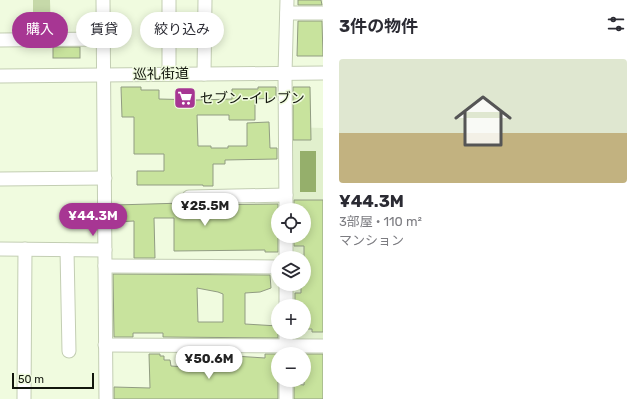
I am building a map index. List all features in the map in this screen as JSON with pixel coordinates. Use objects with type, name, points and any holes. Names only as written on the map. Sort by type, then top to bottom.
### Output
[{"type":"street","points":[[103,0],[103,12]]},
{"type":"street","points":[[169,0],[169,74]]},
{"type":"street","points":[[204,0],[204,74]]},
{"type":"street","points":[[286,0],[286,203]]},
{"type":"street","points":[[287,13],[323,13]]},
{"type":"street","points":[[0,40],[76,39]]},
{"type":"street","points":[[103,48],[106,399]]},
{"type":"street","name":"巡礼街道","points":[[0,76],[323,73]]},
{"type":"street","points":[[0,179],[105,178]]},
{"type":"street","points":[[189,197],[286,195]]},
{"type":"street","points":[[0,249],[105,250]]},
{"type":"street","points":[[24,399],[25,249]]},
{"type":"street","points":[[67,250],[70,351]]},
{"type":"street","points":[[105,266],[271,267]]},
{"type":"street","points":[[105,346],[271,350]]},
{"type":"street","points":[[311,347],[323,346]]},
{"type":"street","points":[[286,387],[286,399]]},
{"type":"shaded area","points":[[33,0],[50,0],[50,12],[33,12]]},
{"type":"shaded area","points":[[289,127],[323,128],[323,342],[290,342],[290,339],[311,339],[311,299],[290,299],[290,291],[311,291],[311,251],[290,251],[290,243],[311,243],[311,203],[290,203]]},
{"type":"shaded area","points":[[300,151],[316,151],[316,192],[300,192]]},
{"type":"building","points":[[298,0],[321,0],[322,5],[298,5]]},
{"type":"building","points":[[298,21],[322,21],[323,56],[297,56]]},
{"type":"building","points":[[53,48],[80,48],[80,58],[53,58]]},
{"type":"building","points":[[121,87],[141,87],[141,90],[159,90],[159,99],[197,100],[232,99],[232,89],[276,87],[276,98],[255,99],[255,120],[229,120],[229,115],[197,115],[198,146],[211,146],[211,148],[247,146],[247,123],[269,122],[270,148],[277,148],[277,159],[225,160],[225,164],[213,164],[213,186],[137,185],[137,171],[164,171],[164,154],[134,154],[134,117],[122,117]]},
{"type":"building","points":[[293,87],[310,87],[311,140],[293,140]]},
{"type":"building","points":[[294,200],[323,200],[323,332],[312,332],[311,299],[295,299],[295,293],[301,293],[301,291],[311,291],[311,251],[304,251],[304,246],[294,246],[294,243],[311,243],[311,203],[294,203]]},
{"type":"building","points":[[184,203],[189,205],[271,204],[271,243],[278,243],[278,251],[174,251],[174,218],[154,218],[155,258],[134,258],[134,221],[115,222],[115,205]]},
{"type":"building","points":[[113,274],[270,275],[271,288],[260,292],[245,293],[245,324],[271,326],[271,338],[163,337],[163,333],[133,333],[133,337],[114,337]],"holes":[[[197,288],[223,294],[223,322],[198,322]]]},
{"type":"building","points":[[149,354],[160,354],[160,356],[164,356],[164,360],[170,360],[171,366],[201,368],[201,358],[219,359],[219,355],[265,358],[265,354],[271,354],[271,387],[278,387],[278,399],[114,399],[114,387],[150,388]]},
{"type":"building","points":[[311,354],[323,354],[323,399],[294,399],[294,387],[311,387]]},
{"type":"place","name":"セブン-イレブン","points":[[185,98]]}]
